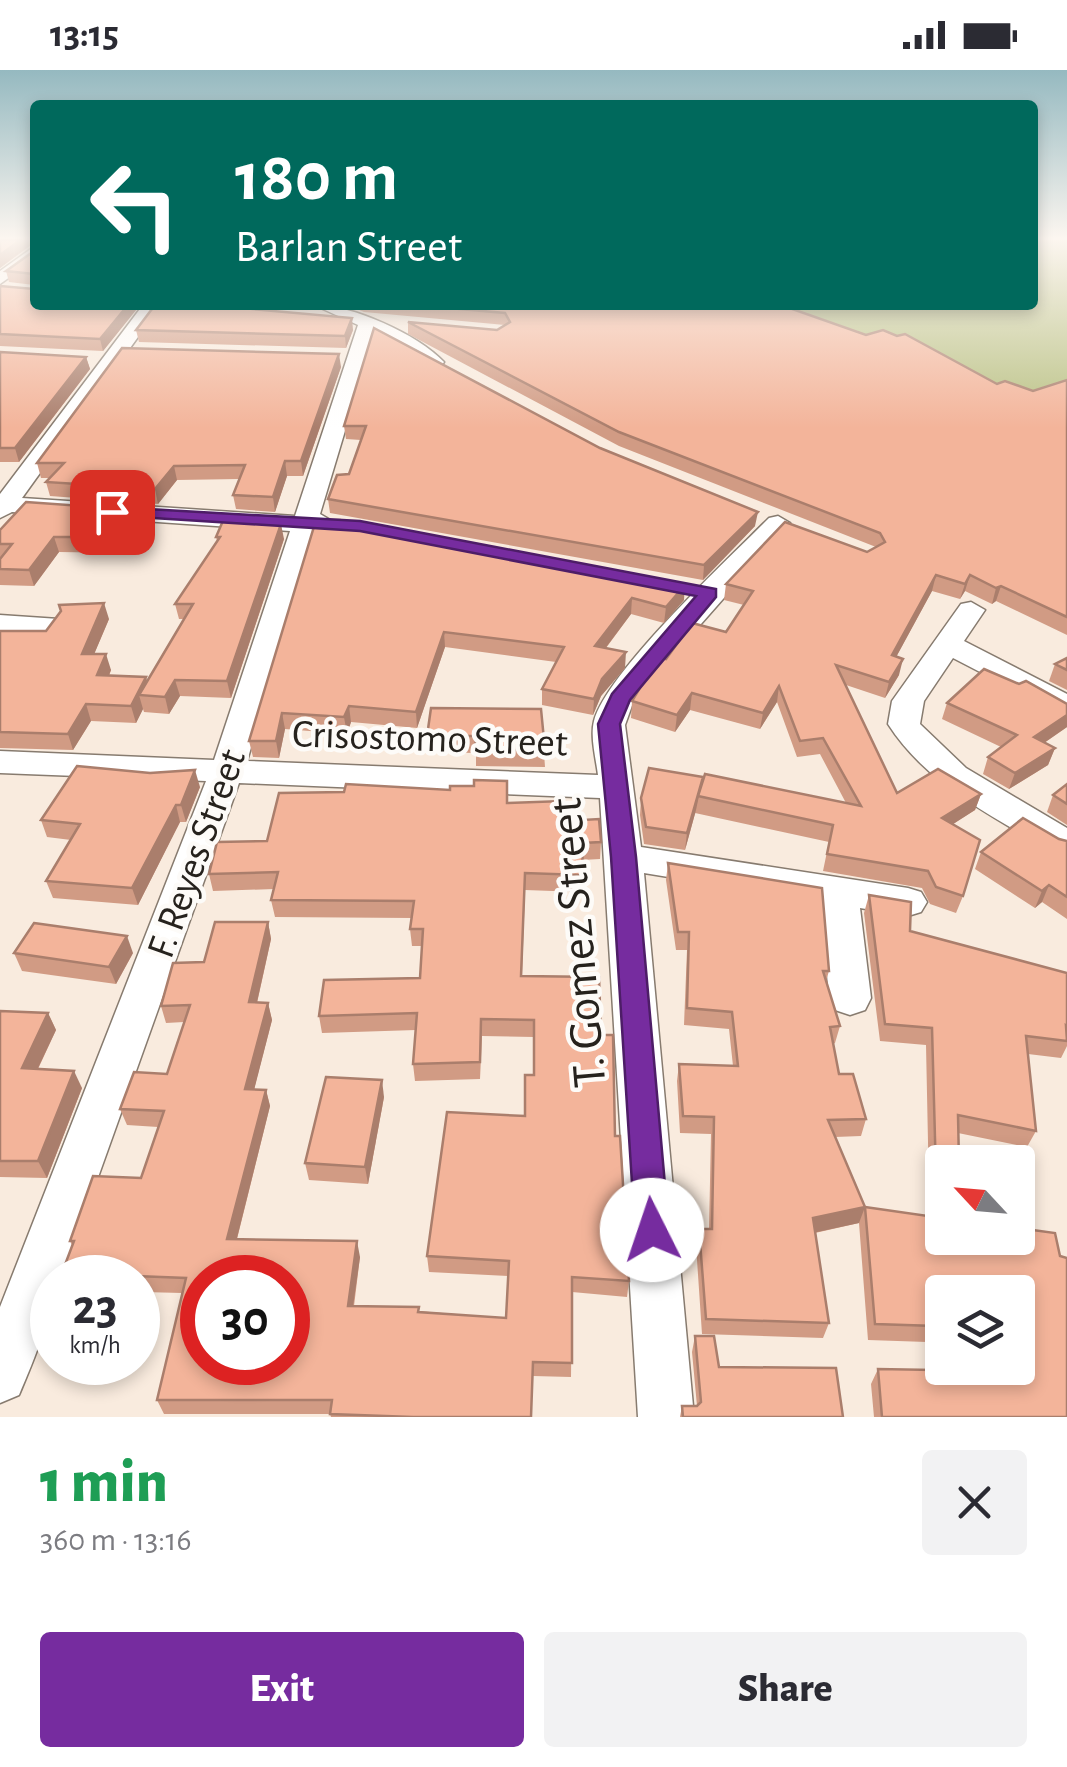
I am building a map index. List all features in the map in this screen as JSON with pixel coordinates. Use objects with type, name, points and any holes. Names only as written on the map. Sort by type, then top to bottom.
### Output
[{"type":"street","points":[[2,506],[148,310]]},
{"type":"street","points":[[317,311],[368,323],[406,326]]},
{"type":"street","points":[[368,323],[462,378]]},
{"type":"street","name":"F. Reyes Street","points":[[0,1376],[322,523],[346,358],[368,323]]},
{"type":"street","points":[[2,506],[322,523]]},
{"type":"street","name":"T. Gomez Street","points":[[666,1417],[624,857],[609,724],[612,710],[710,593],[778,522]]},
{"type":"street","points":[[671,586],[710,593]]},
{"type":"street","points":[[971,610],[908,702],[904,724],[910,736],[944,767],[1067,844]]},
{"type":"street","points":[[0,624],[49,625]]},
{"type":"street","points":[[947,643],[1067,708]]},
{"type":"street","name":"Crisostomo Street","points":[[0,762],[616,787]]},
{"type":"street","points":[[624,857],[908,902]]},
{"type":"street","points":[[839,891],[850,998]]},
{"type":"shaded area","points":[[1038,303],[1067,303],[1067,405],[740,310],[1038,310]]},
{"type":"building","points":[[0,303],[30,303],[30,310],[124,310],[100,339],[0,334]]},
{"type":"building","points":[[151,310],[263,310],[352,318],[345,336],[136,330]]},
{"type":"building","points":[[471,310],[795,310],[866,335],[883,330],[897,336],[905,334],[997,384],[1005,381],[1033,391],[1067,380],[1067,617],[970,575],[965,584],[936,575],[892,655],[903,659],[889,682],[836,665],[897,793],[938,769],[981,794],[942,818],[980,840],[963,896],[936,887],[928,871],[827,854],[833,825],[698,796],[705,774],[861,806],[823,738],[800,741],[779,686],[763,713],[692,693],[677,715],[632,701],[652,668],[661,658],[666,659],[692,623],[726,632],[753,591],[726,584],[785,522],[867,552],[885,542],[880,533],[619,432],[408,322],[497,330],[510,322],[505,313]]},
{"type":"building","points":[[374,328],[600,448],[758,512],[704,565],[328,499],[337,475],[349,474],[366,426],[344,426]]},
{"type":"building","points":[[122,348],[339,354],[301,461],[285,461],[273,497],[233,495],[245,465],[174,466],[155,489],[46,482],[64,463],[37,463]]},
{"type":"building","points":[[0,352],[86,357],[15,448],[0,448]]},
{"type":"building","points":[[26,502],[139,510],[119,537],[54,537],[29,570],[0,569],[0,559],[12,544],[0,544],[0,530]]},
{"type":"building","points":[[225,516],[266,518],[264,523],[281,524],[227,681],[175,680],[165,697],[139,695],[193,604],[175,604],[220,537],[216,537]]},
{"type":"building","points":[[316,520],[340,520],[685,585],[666,607],[632,598],[595,646],[626,652],[602,679],[594,699],[542,689],[564,647],[444,632],[416,712],[349,706],[344,717],[282,713],[276,741],[249,741]]},
{"type":"building","points":[[104,603],[82,654],[106,654],[97,675],[146,677],[131,706],[86,704],[68,734],[0,732],[0,631],[46,631],[61,611],[59,605]]},
{"type":"building","points":[[1067,658],[1067,670],[1055,664]]},
{"type":"building","points":[[984,669],[1019,684],[1026,681],[1067,704],[1067,715],[1034,737],[1055,748],[1015,773],[988,757],[1017,735],[947,703]]},
{"type":"building","points":[[431,708],[541,709],[545,750],[475,750],[476,736],[427,736]]},
{"type":"building","points":[[77,766],[150,773],[195,770],[181,805],[176,805],[132,888],[46,881],[80,824],[41,820]]},
{"type":"building","points":[[649,768],[703,777],[687,833],[646,827],[641,798]]},
{"type":"building","points":[[474,780],[507,781],[507,803],[563,801],[566,821],[599,819],[601,842],[583,843],[582,875],[525,873],[521,976],[599,977],[601,1035],[613,1035],[615,1136],[620,1136],[629,1281],[572,1277],[572,1363],[533,1362],[531,1417],[330,1414],[332,1400],[157,1400],[180,1303],[180,1385],[310,1385],[310,1255],[180,1255],[180,1278],[160,1277],[160,1255],[69,1255],[93,1176],[141,1178],[164,1111],[120,1109],[134,1072],[167,1074],[190,1005],[161,1006],[173,963],[204,962],[215,922],[268,922],[249,1002],[268,1003],[245,1089],[266,1090],[227,1239],[357,1241],[348,1306],[419,1307],[418,1312],[506,1318],[509,1261],[427,1256],[447,1112],[525,1116],[525,1075],[534,1075],[534,1020],[481,1019],[480,1062],[413,1064],[417,1013],[319,1016],[324,980],[420,978],[423,929],[410,929],[414,901],[271,900],[278,872],[209,874],[217,842],[267,841],[279,793],[344,792],[346,784],[450,790],[450,786],[474,786]]},
{"type":"building","points":[[1067,784],[1067,804],[1053,795]]},
{"type":"building","points":[[1023,818],[1067,841],[1067,897],[1049,885],[1042,891],[981,852]]},
{"type":"building","points":[[668,863],[822,888],[829,971],[823,971],[840,1026],[830,1027],[839,1074],[853,1074],[866,1119],[828,1120],[865,1207],[813,1218],[829,1323],[706,1319],[699,1229],[712,1229],[714,1117],[683,1116],[679,1064],[738,1066],[732,1012],[687,1008],[689,932],[678,932]]},
{"type":"building","points":[[869,895],[911,902],[910,931],[1067,973],[1067,1041],[1026,1036],[1036,1131],[958,1115],[959,1145],[935,1145],[932,1028],[885,1024]]},
{"type":"building","points":[[34,923],[127,936],[109,967],[14,953]]},
{"type":"building","points":[[0,1011],[48,1013],[22,1068],[74,1071],[38,1161],[0,1161]]},
{"type":"building","points":[[326,1077],[382,1080],[365,1167],[305,1163]]},
{"type":"building","points":[[865,1207],[925,1216],[925,1255],[1035,1255],[1035,1230],[1055,1233],[1060,1256],[1067,1258],[1067,1417],[882,1417],[878,1369],[925,1370],[925,1385],[1035,1385],[1035,1275],[925,1275],[925,1326],[875,1324]]},
{"type":"building","points":[[695,1336],[714,1336],[719,1367],[836,1368],[843,1417],[683,1417],[682,1406],[697,1406],[701,1402]]},
{"type":"route","points":[[112,512],[360,526],[710,593],[620,698],[609,724],[624,857],[652,1230]]}]
